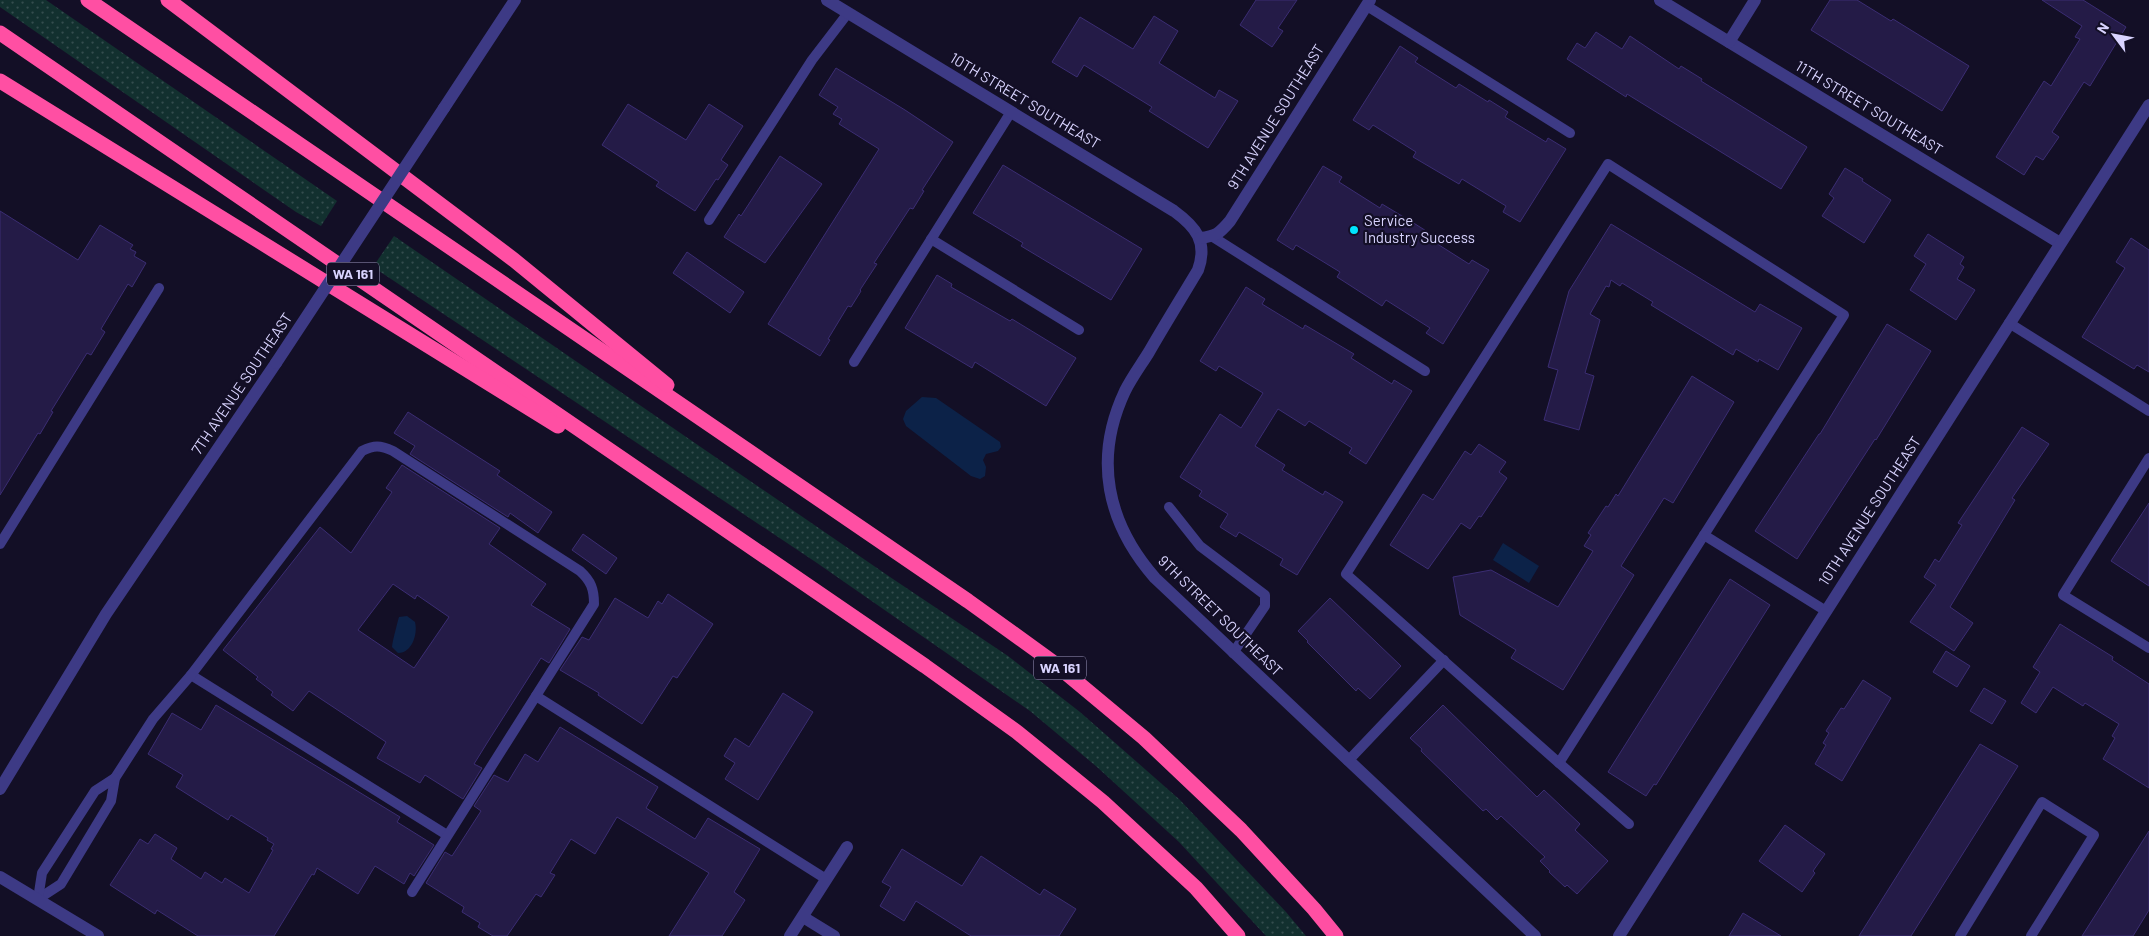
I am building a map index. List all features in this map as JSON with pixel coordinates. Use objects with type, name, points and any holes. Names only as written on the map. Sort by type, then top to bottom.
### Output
[{"type":"highway","name":"WA 161","points":[[88,0],[968,601],[1061,669],[1144,738],[1241,830],[1314,909],[1336,936]]},
{"type":"highway","points":[[168,0],[514,260],[743,448]]},
{"type":"highway","name":"WA 161","points":[[0,33],[917,660],[1017,732],[1103,802],[1196,888],[1238,936]]},
{"type":"highway","points":[[0,80],[706,516]]},
{"type":"street","name":"7TH AVENUE SOUTHEAST","points":[[0,789],[106,614],[276,363],[515,0]]},
{"type":"street","name":"10TH STREET SOUTHEAST","points":[[827,0],[1174,211],[1191,224],[1200,238]]},
{"type":"street","name":"11TH STREET SOUTHEAST","points":[[1660,0],[2060,243]]},
{"type":"street","points":[[1729,42],[1755,0]]},
{"type":"street","name":"9TH AVENUE SOUTHEAST","points":[[1213,237],[1230,221],[1368,3]]},
{"type":"street","name":"10TH AVENUE SOUTHEAST","points":[[1619,936],[2149,105]]},
{"type":"street","points":[[1200,238],[1213,237]]},
{"type":"street","name":"9TH STREET SOUTHEAST","points":[[1200,238],[1202,258],[1198,270],[1125,391],[1116,416],[1109,448],[1107,475],[1113,506],[1123,533],[1138,559],[1155,578],[1535,936]]},
{"type":"street","points":[[790,936],[847,847]]},
{"type":"street","points":[[0,877],[98,936]]},
{"type":"street","points":[[803,917],[834,936]]},
{"type":"lane","points":[[1368,3],[1570,133]]},
{"type":"lane","points":[[709,220],[812,60],[848,13]]},
{"type":"lane","points":[[854,362],[1011,112]]},
{"type":"lane","points":[[1559,763],[1844,315],[1608,164],[1346,574],[1559,763],[1629,824]]},
{"type":"lane","points":[[1213,237],[1425,371]]},
{"type":"lane","points":[[931,239],[1079,330]]},
{"type":"lane","points":[[0,544],[159,288]]},
{"type":"lane","points":[[2009,324],[2149,411]]},
{"type":"lane","points":[[38,899],[61,884],[111,801],[115,778],[153,720],[191,675],[362,451],[372,446],[382,446],[580,571],[590,580],[594,591],[594,604],[412,892]]},
{"type":"lane","points":[[2149,458],[2064,595],[2149,648]]},
{"type":"lane","points":[[1169,507],[1200,546],[1260,589],[1265,596],[1265,606],[1233,653]]},
{"type":"lane","points":[[1704,535],[1826,611]]},
{"type":"lane","points":[[1348,760],[1444,660]]},
{"type":"lane","points":[[191,675],[447,835]]},
{"type":"lane","points":[[536,696],[826,878]]},
{"type":"lane","points":[[38,899],[42,873],[47,865],[95,791],[115,778]]},
{"type":"lane","points":[[1960,936],[2042,802],[2094,834],[2032,936]]},
{"type":"green space","points":[[0,0],[46,0],[337,201],[321,226],[296,212],[0,7]]},
{"type":"green space","points":[[394,236],[1008,656],[1080,712],[1179,799],[1286,912],[1306,936],[1266,936],[1179,842],[1097,767],[1030,711],[817,563],[373,267]]},
{"type":"water","points":[[922,397],[936,398],[1000,442],[1001,447],[998,451],[986,454],[983,460],[986,467],[985,476],[980,479],[971,476],[906,426],[903,419],[906,411]]},
{"type":"water","points":[[1503,543],[1539,566],[1529,583],[1493,560]]},
{"type":"water","points":[[407,616],[415,622],[415,637],[407,650],[398,653],[392,647],[395,632],[399,617]]},
{"type":"building","points":[[1256,0],[1297,0],[1278,28],[1283,31],[1272,47],[1240,25]]},
{"type":"building","points":[[1830,0],[1857,0],[1891,21],[1893,19],[1969,66],[1942,111],[1811,30]]},
{"type":"building","points":[[2042,0],[2083,0],[2126,27],[2090,86],[2084,82],[2052,132],[2059,137],[2043,160],[2036,156],[2024,175],[1996,157],[2044,81],[2051,86],[2080,39],[2075,37],[2082,26]]},
{"type":"building","points":[[1154,16],[1178,31],[1159,63],[1215,98],[1219,90],[1238,101],[1208,148],[1149,111],[1152,107],[1084,65],[1077,77],[1052,62],[1080,17],[1133,49]]},
{"type":"building","points":[[1596,32],[1622,49],[1630,36],[1679,69],[1681,66],[1702,79],[1701,81],[1807,147],[1781,189],[1627,94],[1626,97],[1567,59],[1577,43],[1585,48]]},
{"type":"building","points":[[1400,46],[1418,58],[1415,62],[1456,88],[1459,84],[1488,102],[1489,100],[1508,112],[1505,117],[1546,142],[1548,138],[1566,149],[1520,222],[1503,212],[1506,206],[1462,179],[1459,184],[1413,157],[1416,152],[1373,125],[1369,130],[1353,120]]},
{"type":"building","points":[[836,68],[953,142],[922,190],[924,191],[913,209],[910,208],[874,263],[877,264],[851,307],[848,306],[820,356],[768,324],[879,149],[839,124],[842,119],[833,114],[838,107],[819,95]]},
{"type":"building","points":[[628,104],[686,140],[709,104],[743,126],[721,160],[728,165],[718,180],[716,179],[695,211],[656,186],[659,182],[602,145]]},
{"type":"building","points":[[780,156],[822,184],[765,263],[724,237],[739,214],[741,216]]},
{"type":"building","points":[[1003,165],[1142,249],[1111,300],[1021,246],[1023,243],[973,213]]},
{"type":"building","points":[[1323,166],[1342,177],[1339,182],[1380,208],[1382,204],[1412,222],[1431,234],[1428,238],[1469,264],[1472,260],[1489,270],[1443,344],[1426,333],[1430,328],[1386,300],[1382,306],[1337,277],[1340,272],[1296,245],[1293,250],[1277,240]]},
{"type":"building","points":[[1845,168],[1891,200],[1864,243],[1822,216],[1834,198],[1829,194]]},
{"type":"building","points":[[0,211],[78,260],[100,225],[133,245],[130,249],[136,252],[134,256],[146,263],[132,287],[128,284],[101,329],[105,332],[91,355],[87,353],[51,411],[53,412],[40,434],[38,433],[0,495]]},
{"type":"building","points":[[1611,224],[1755,312],[1760,304],[1802,328],[1778,370],[1759,359],[1758,362],[1736,349],[1733,355],[1651,305],[1653,302],[1622,283],[1620,286],[1611,280],[1609,287],[1606,286],[1590,314],[1600,320],[1585,373],[1594,376],[1579,430],[1544,420],[1558,370],[1548,367],[1569,291]]},
{"type":"building","points":[[1928,234],[1964,257],[1960,264],[1964,267],[1957,279],[1975,290],[1956,320],[1910,290],[1926,264],[1914,256]]},
{"type":"building","points":[[2131,238],[2149,250],[2149,372],[2137,365],[2134,369],[2082,337],[2125,268],[2116,262]]},
{"type":"building","points":[[687,252],[744,292],[730,313],[673,273]]},
{"type":"building","points":[[937,275],[952,284],[951,287],[1010,321],[1012,319],[1076,358],[1046,406],[975,362],[972,368],[905,328]]},
{"type":"building","points":[[1246,287],[1265,299],[1262,304],[1303,329],[1305,325],[1354,354],[1351,358],[1392,384],[1394,380],[1412,391],[1366,464],[1349,453],[1352,448],[1309,421],[1305,426],[1278,409],[1255,446],[1285,465],[1282,470],[1323,495],[1325,491],[1343,502],[1297,575],[1280,565],[1283,559],[1239,532],[1236,537],[1220,527],[1228,514],[1199,496],[1202,491],[1180,477],[1220,414],[1241,428],[1263,393],[1219,366],[1216,371],[1200,361]]},
{"type":"building","points":[[1887,324],[1931,351],[1876,440],[1797,559],[1755,531],[1820,434]]},
{"type":"building","points":[[1692,376],[1734,402],[1673,503],[1664,498],[1621,566],[1634,575],[1563,690],[1511,658],[1516,650],[1460,615],[1453,577],[1491,570],[1558,607],[1593,551],[1584,546],[1591,535],[1588,533],[1606,506],[1608,507],[1616,494],[1618,496]]},
{"type":"building","points":[[408,412],[500,471],[497,475],[552,512],[538,533],[510,513],[508,517],[410,454],[415,446],[394,433]]},
{"type":"building","points":[[2022,427],[2049,444],[2012,498],[2015,500],[1950,607],[1973,623],[1954,651],[1910,622],[1936,585],[1924,577],[1935,559],[1939,562],[1962,525],[1958,523]]},
{"type":"building","points":[[1479,444],[1506,462],[1499,472],[1507,478],[1481,517],[1479,516],[1470,529],[1461,523],[1428,569],[1390,545],[1423,494],[1433,500],[1465,451],[1471,455]]},
{"type":"building","points":[[402,465],[500,528],[489,544],[546,584],[531,605],[570,629],[549,663],[541,658],[487,743],[474,764],[482,768],[463,799],[425,775],[420,783],[377,758],[386,742],[309,691],[293,711],[271,695],[273,692],[256,679],[258,677],[223,650],[320,527],[351,553],[392,492],[386,488]],"holes":[[[393,584],[415,599],[417,595],[449,617],[414,668],[358,630]]]},
{"type":"building","points":[[2149,503],[2149,586],[2111,561]]},
{"type":"building","points":[[583,534],[617,558],[606,574],[572,550]]},
{"type":"building","points":[[1730,579],[1770,605],[1656,785],[1654,784],[1646,796],[1608,772]]},
{"type":"building","points":[[668,594],[713,624],[677,678],[673,676],[642,724],[598,695],[599,693],[560,670],[582,637],[589,640],[615,598],[648,618],[658,601],[662,604]]},
{"type":"building","points":[[1330,598],[1401,666],[1370,699],[1358,688],[1356,691],[1298,631]]},
{"type":"building","points":[[2060,624],[2113,657],[2112,660],[2149,684],[2149,788],[2103,759],[2115,738],[2112,736],[2119,724],[2085,703],[2083,706],[2053,687],[2036,713],[2021,703],[2040,672],[2033,667]]},
{"type":"building","points":[[1946,651],[1970,666],[1957,687],[1933,672]]},
{"type":"building","points":[[1863,680],[1891,698],[1842,781],[1815,764],[1826,745],[1823,743],[1829,733],[1826,731],[1841,708],[1844,709]]},
{"type":"building","points":[[1984,688],[2006,701],[1992,724],[1970,711]]},
{"type":"building","points":[[783,693],[813,712],[758,800],[725,779],[735,763],[724,756],[735,738],[749,747]]},
{"type":"building","points":[[216,705],[400,817],[397,822],[434,845],[414,876],[410,873],[404,884],[375,866],[358,894],[317,868],[274,936],[198,936],[157,910],[155,914],[110,885],[140,839],[148,844],[155,834],[177,848],[171,859],[201,879],[205,872],[222,883],[225,878],[249,893],[273,850],[271,849],[274,844],[267,840],[268,838],[231,815],[228,820],[176,787],[183,775],[148,754],[172,713],[201,730]]},
{"type":"building","points":[[1443,705],[1537,797],[1544,790],[1580,824],[1575,830],[1608,861],[1577,894],[1567,885],[1565,887],[1549,872],[1540,861],[1545,857],[1501,816],[1497,820],[1486,809],[1483,811],[1410,738]]},
{"type":"building","points":[[560,727],[658,787],[646,808],[695,839],[708,818],[760,849],[734,892],[745,900],[722,936],[669,936],[709,873],[617,817],[595,854],[571,839],[550,873],[555,875],[541,897],[536,894],[507,936],[493,936],[478,927],[480,923],[462,912],[464,907],[426,883],[445,852],[452,856],[481,811],[474,806],[494,775],[508,782],[525,754],[538,762]]},
{"type":"building","points":[[1980,744],[2018,766],[1911,936],[1859,936]]},
{"type":"building","points":[[1785,825],[1825,854],[1802,892],[1759,861]]},
{"type":"building","points":[[2149,831],[2149,910],[2133,936],[2082,936]]},
{"type":"building","points":[[902,849],[962,886],[981,856],[1040,895],[1044,889],[1076,909],[1059,936],[971,936],[916,901],[904,921],[880,906],[891,887],[882,882]]},
{"type":"building","points":[[1743,913],[1781,936],[1729,936]]},
{"type":"place","name":"Service Industry Success","points":[[1354,230]]}]
